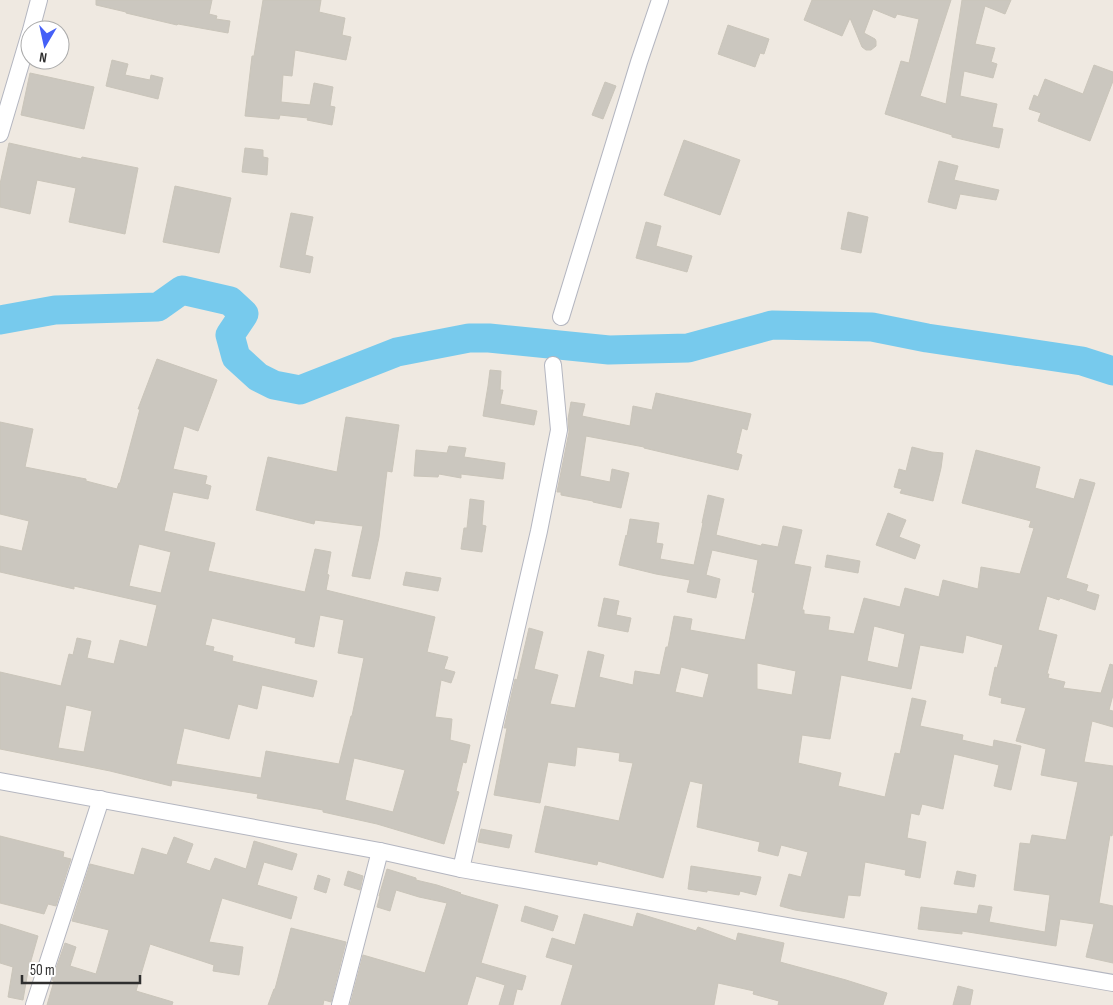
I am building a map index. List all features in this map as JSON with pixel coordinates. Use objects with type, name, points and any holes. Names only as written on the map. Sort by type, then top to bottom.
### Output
[{"type":"street","points":[[33,20],[39,0]]},
{"type":"street","points":[[561,317],[639,62],[660,0]]},
{"type":"street","points":[[0,134],[20,66]]},
{"type":"street","points":[[461,869],[538,531],[559,430],[553,365]]},
{"type":"street","points":[[0,781],[380,851],[461,869],[1113,982]]},
{"type":"street","points":[[34,1005],[101,799]]},
{"type":"street","points":[[340,1005],[380,851]]},
{"type":"building","points":[[96,0],[212,0],[209,14],[217,16],[216,19],[230,21],[228,33],[177,25],[126,13],[96,5]]},
{"type":"building","points":[[263,0],[321,0],[319,12],[345,18],[342,35],[351,37],[346,60],[295,50],[292,76],[283,75],[281,102],[310,105],[314,83],[333,87],[330,106],[335,107],[332,125],[307,120],[308,118],[280,115],[279,119],[245,116],[252,56],[254,56]]},
{"type":"building","points":[[812,0],[951,0],[920,96],[946,104],[962,0],[1011,0],[1005,14],[985,6],[975,44],[995,48],[991,62],[997,64],[993,78],[964,71],[960,96],[997,104],[992,127],[1003,129],[999,148],[952,137],[952,135],[885,114],[901,61],[909,63],[919,19],[897,14],[895,18],[873,9],[864,33],[875,39],[876,46],[871,50],[866,50],[862,47],[850,18],[842,36],[804,20]]},
{"type":"building","points":[[728,25],[769,39],[764,54],[760,53],[755,67],[718,54]]},
{"type":"building","points":[[112,60],[128,64],[125,75],[150,80],[151,75],[163,78],[158,99],[106,86]]},
{"type":"building","points":[[1094,65],[1113,72],[1113,81],[1090,141],[1038,121],[1041,113],[1029,109],[1034,95],[1038,97],[1045,79],[1083,94]]},
{"type":"building","points":[[30,73],[94,87],[84,129],[21,115]]},
{"type":"building","points":[[605,82],[616,86],[603,119],[592,115]]},
{"type":"building","points":[[684,140],[740,160],[720,215],[664,195]]},
{"type":"building","points":[[9,143],[81,159],[82,157],[138,168],[125,234],[69,222],[76,188],[37,180],[30,214],[0,207],[0,184]]},
{"type":"building","points":[[245,148],[263,150],[263,157],[268,158],[267,175],[242,172]]},
{"type":"building","points":[[939,161],[958,166],[954,180],[999,190],[996,200],[960,194],[956,209],[928,202]]},
{"type":"building","points":[[175,186],[231,198],[219,253],[163,242]]},
{"type":"building","points":[[848,212],[868,217],[861,253],[841,249]]},
{"type":"building","points":[[291,213],[313,217],[305,255],[313,257],[310,273],[280,267]]},
{"type":"building","points":[[646,222],[661,226],[656,246],[692,256],[687,272],[636,258]]},
{"type":"building","points":[[157,359],[217,380],[198,431],[184,426],[173,469],[207,476],[205,484],[211,486],[208,499],[173,492],[164,531],[215,543],[208,571],[305,592],[315,549],[331,552],[326,590],[435,617],[427,652],[448,657],[444,669],[455,672],[451,683],[441,680],[435,717],[452,719],[450,740],[470,745],[466,763],[463,762],[456,791],[459,792],[444,844],[377,824],[323,812],[323,810],[257,798],[258,794],[172,780],[171,786],[110,771],[0,749],[0,672],[61,686],[69,654],[73,655],[77,638],[91,641],[87,658],[114,664],[120,640],[147,647],[157,605],[74,586],[74,589],[0,572],[0,546],[22,551],[29,521],[0,514],[0,422],[33,429],[25,467],[86,479],[86,481],[117,489],[140,409],[138,409]],"holes":[[[139,544],[171,552],[161,593],[129,586]],[[320,615],[344,620],[338,653],[364,658],[352,716],[339,764],[266,751],[261,778],[176,764],[184,728],[229,739],[238,704],[257,709],[262,685],[313,697],[317,681],[232,661],[233,656],[213,651],[214,647],[205,645],[212,618],[296,638],[295,643],[314,647]],[[66,705],[92,711],[84,752],[58,748]],[[354,758],[405,770],[393,812],[345,800]]]},
{"type":"building","points":[[490,370],[501,371],[500,390],[503,390],[500,404],[537,411],[534,425],[483,416]]},
{"type":"building","points":[[656,393],[751,414],[747,430],[742,428],[736,453],[742,455],[738,470],[644,447],[586,436],[580,476],[610,482],[612,469],[629,473],[621,508],[561,495],[561,492],[557,492],[569,432],[568,419],[571,402],[585,404],[582,416],[630,426],[633,406],[652,410]]},
{"type":"building","points":[[346,417],[399,425],[392,472],[387,471],[379,537],[370,579],[352,576],[363,526],[315,520],[314,524],[256,510],[268,457],[337,472]]},
{"type":"building","points":[[449,446],[466,448],[464,457],[505,463],[503,479],[461,474],[461,478],[439,474],[438,477],[414,476],[416,450],[447,453]]},
{"type":"building","points":[[912,447],[943,453],[933,501],[900,493],[902,489],[894,487],[899,469],[906,471]]},
{"type":"building","points":[[976,450],[1040,467],[1035,488],[1074,499],[1080,479],[1095,483],[1066,578],[1088,585],[1086,591],[1099,595],[1095,610],[1060,598],[1059,600],[1047,596],[1038,630],[1057,635],[1047,674],[1049,674],[1048,678],[1065,682],[1063,688],[1101,693],[1110,664],[1113,665],[1113,695],[1109,710],[1113,711],[1113,727],[1092,721],[1084,762],[1113,766],[1113,829],[1112,836],[1110,835],[1099,903],[1113,906],[1113,963],[1086,957],[1094,924],[1060,919],[1056,946],[962,931],[962,934],[918,929],[921,907],[977,914],[979,905],[992,907],[989,922],[1045,932],[1050,895],[1014,890],[1020,843],[1030,844],[1032,835],[1066,840],[1078,782],[1041,775],[1046,749],[1016,741],[1026,708],[1001,703],[1002,698],[989,695],[995,667],[997,668],[1003,645],[966,635],[963,653],[920,645],[911,689],[841,675],[830,739],[802,735],[798,763],[841,773],[838,786],[885,797],[895,753],[900,754],[912,698],[926,701],[920,726],[963,735],[962,740],[993,747],[994,740],[1021,746],[1011,790],[994,786],[999,765],[954,754],[943,809],[922,804],[919,815],[911,813],[907,838],[926,842],[920,878],[905,875],[906,870],[865,862],[860,896],[848,895],[844,918],[780,906],[789,874],[801,877],[808,852],[781,845],[778,856],[758,851],[760,842],[697,827],[703,784],[690,781],[663,878],[598,861],[597,865],[535,852],[545,806],[619,821],[633,763],[619,761],[620,753],[577,747],[575,766],[548,762],[540,803],[494,795],[507,728],[504,728],[529,628],[543,632],[534,669],[558,675],[550,704],[575,708],[588,651],[604,655],[599,677],[633,685],[635,671],[660,675],[674,616],[692,619],[690,630],[745,640],[755,593],[752,592],[758,560],[712,550],[706,575],[720,579],[716,598],[687,592],[690,580],[619,565],[630,519],[659,523],[656,543],[663,544],[660,559],[694,565],[708,495],[724,499],[716,535],[761,546],[762,544],[778,547],[783,526],[802,530],[794,564],[811,567],[802,610],[804,610],[804,614],[830,617],[828,630],[854,634],[864,598],[900,607],[905,588],[939,597],[943,580],[978,589],[981,567],[1020,574],[1034,528],[1029,527],[1031,521],[962,503]],"holes":[[[874,626],[905,634],[898,668],[867,661]],[[757,663],[796,671],[792,695],[757,689]],[[681,667],[709,674],[703,698],[675,692]]]},
{"type":"building","points":[[470,499],[484,501],[482,525],[486,526],[482,552],[461,549],[464,528],[467,528]]},
{"type":"building","points":[[888,513],[906,520],[899,537],[920,545],[915,559],[876,545]]},
{"type":"building","points":[[827,555],[860,561],[858,573],[825,567]]},
{"type":"building","points":[[406,572],[441,578],[438,591],[403,585]]},
{"type":"building","points":[[604,598],[619,601],[616,615],[631,618],[628,632],[598,626]]},
{"type":"building","points":[[481,829],[512,835],[509,848],[478,842]]},
{"type":"building","points":[[0,836],[64,852],[63,857],[71,859],[56,906],[48,904],[44,914],[0,903]]},
{"type":"building","points":[[174,837],[193,844],[186,863],[210,871],[215,858],[246,869],[254,841],[297,854],[292,870],[264,862],[257,885],[297,897],[291,919],[222,898],[209,942],[243,947],[239,975],[213,971],[214,965],[150,944],[136,991],[173,1002],[172,1005],[47,1005],[54,981],[52,980],[65,943],[76,947],[70,966],[96,974],[109,930],[72,921],[90,864],[134,875],[142,848],[167,855]]},
{"type":"building","points":[[691,866],[761,877],[756,895],[740,891],[739,895],[688,889]]},
{"type":"building","points":[[387,869],[416,878],[416,880],[498,905],[481,963],[526,976],[522,990],[517,989],[513,1005],[499,1005],[505,985],[476,976],[467,1005],[350,1005],[363,955],[425,973],[447,903],[396,890],[390,911],[377,907]]},
{"type":"building","points":[[348,871],[363,876],[360,890],[344,885]]},
{"type":"building","points":[[957,871],[976,875],[974,887],[954,884]]},
{"type":"building","points":[[318,875],[330,879],[326,893],[314,889]]},
{"type":"building","points":[[525,906],[558,916],[553,931],[521,921]]},
{"type":"building","points":[[637,913],[696,931],[698,927],[736,941],[738,933],[784,943],[780,962],[887,993],[883,1005],[778,1005],[779,1001],[753,994],[754,991],[718,983],[714,1005],[561,1005],[573,965],[546,957],[552,938],[575,945],[584,914],[633,927]]},
{"type":"building","points":[[0,924],[38,936],[28,971],[23,1000],[8,997],[13,967],[0,963]]},
{"type":"building","points":[[291,928],[346,942],[331,1002],[324,1000],[323,1005],[268,1005],[275,989]]},
{"type":"building","points":[[958,986],[973,990],[970,1005],[953,1005]]},
{"type":"waterway","points":[[0,320],[55,310],[158,307],[182,290],[230,301],[244,314],[230,335],[236,357],[258,377],[274,385],[300,390],[397,352],[469,338],[489,338],[609,350],[688,348],[772,325],[872,327],[927,338],[1082,361],[1113,371]]}]
